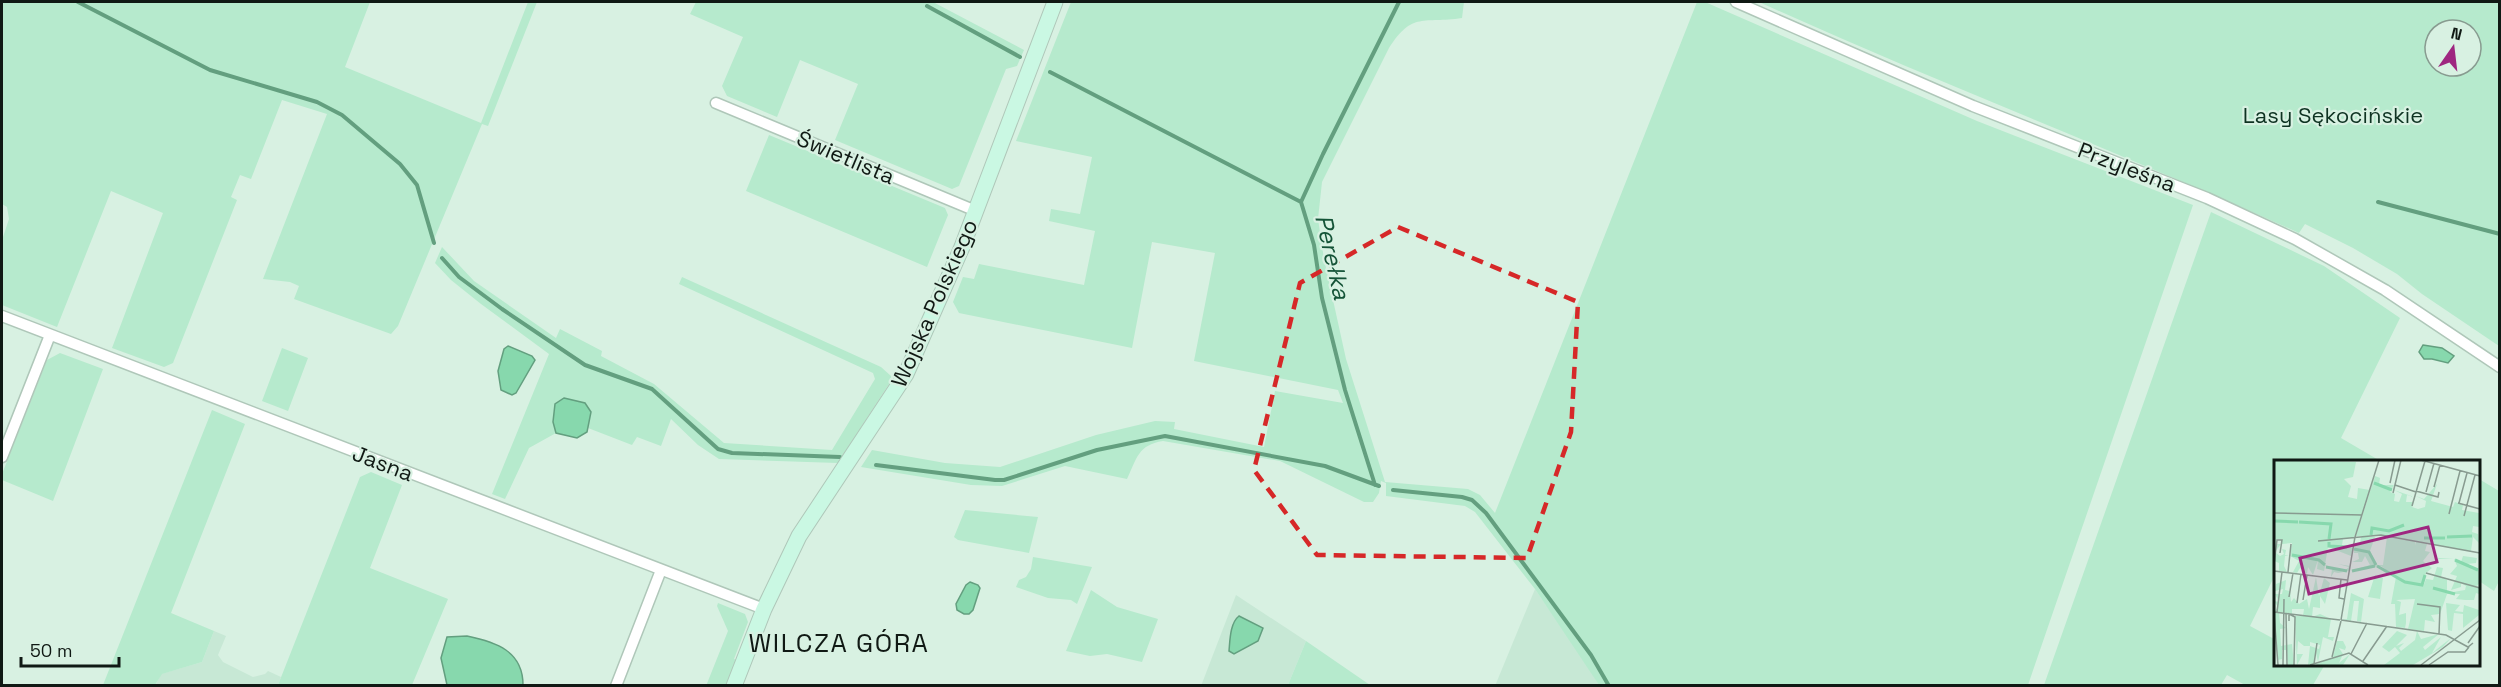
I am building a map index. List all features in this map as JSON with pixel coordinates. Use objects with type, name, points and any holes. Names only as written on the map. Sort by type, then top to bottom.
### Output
[{"type":"street","name":"Wojska Polskiego","points":[[734,686],[764,609],[799,536],[906,374],[976,211],[1055,2]]},
{"type":"street","name":"Przyleśna","points":[[1736,2],[1973,106],[2207,198],[2295,239],[2385,290],[2499,367]]},
{"type":"street","name":"Świetlista","points":[[716,103],[976,211]]},
{"type":"street","name":"Jasna","points":[[2,316],[764,609]]},
{"type":"street","points":[[2,457],[50,335]]},
{"type":"street","points":[[616,686],[661,570]]},
{"type":"highlighted area","points":[[1398,227],[1578,302],[1571,432],[1527,558],[1317,555],[1254,470],[1300,283]]},
{"type":"shaded area","points":[[2423,345],[2442,348],[2454,356],[2448,363],[2424,359],[2419,352]]},
{"type":"shaded area","points":[[508,346],[532,356],[535,360],[516,393],[512,395],[501,390],[498,371],[504,349]]},
{"type":"shaded area","points":[[564,398],[585,403],[591,412],[587,432],[577,438],[556,433],[553,422],[555,404]]},
{"type":"shaded area","points":[[970,582],[980,588],[973,610],[969,614],[964,614],[957,610],[956,604]]},
{"type":"shaded area","points":[[1535,589],[1590,669],[1599,685],[1495,686]]},
{"type":"shaded area","points":[[1236,595],[1306,641],[1288,685],[1201,686]]},
{"type":"shaded area","points":[[1239,616],[1263,628],[1258,641],[1234,654],[1229,651],[1230,637],[1232,627]]},
{"type":"shaded area","points":[[214,631],[226,636],[218,655],[223,662],[253,677],[268,671],[281,677],[278,685],[155,686],[161,674],[202,662]]},
{"type":"shaded area","points":[[467,636],[488,641],[513,656],[522,673],[523,685],[447,685],[441,658],[447,637]]},
{"type":"green space","points":[[2,2],[370,2],[345,67],[481,123],[528,2],[537,2],[488,126],[482,124],[398,326],[391,334],[294,299],[299,286],[290,282],[263,279],[327,114],[282,100],[251,179],[240,175],[231,197],[237,200],[173,363],[164,367],[112,348],[163,213],[111,191],[57,327],[2,305],[2,240],[9,219],[7,207],[2,204]]},
{"type":"green space","points":[[696,2],[933,2],[1024,50],[1017,66],[1006,69],[959,186],[952,189],[835,140],[858,84],[800,60],[777,117],[727,96],[722,86],[743,37],[690,14]]},
{"type":"green space","points":[[1071,2],[1464,2],[1462,18],[1420,21],[1412,24],[1397,36],[1322,182],[1318,219],[1324,259],[1346,359],[1385,482],[1468,489],[1480,495],[1495,513],[1697,2],[1705,2],[1977,121],[2193,205],[2028,685],[1599,685],[1535,589],[1475,512],[1465,506],[1386,496],[1386,483],[1381,481],[1379,493],[1373,502],[1364,502],[1280,461],[1163,441],[1143,449],[1127,479],[1065,466],[1002,486],[971,485],[861,467],[872,450],[945,463],[1000,467],[1096,435],[1155,421],[1175,422],[1174,429],[1264,447],[1275,391],[1343,403],[1338,390],[1194,361],[1215,253],[1152,242],[1132,348],[959,313],[953,302],[963,277],[974,279],[979,264],[1084,285],[1095,231],[1049,221],[1051,209],[1080,214],[1092,157],[1016,141]]},
{"type":"green space","name":"Lasy Sękocińskie","points":[[1759,2],[2499,2],[2499,346],[2422,294],[2397,274],[2353,248],[2305,224],[2299,233]]},
{"type":"green space","points":[[769,135],[945,208],[948,215],[927,267],[746,191]]},
{"type":"green space","points":[[2211,212],[2324,266],[2400,318],[2341,438],[2379,460],[2274,460],[2274,577],[2250,626],[2274,639],[2274,666],[2324,666],[2313,685],[2245,685],[2227,675],[2221,685],[2044,685]]},
{"type":"green space","points":[[442,247],[474,281],[556,338],[560,329],[602,351],[601,356],[654,384],[724,443],[832,450],[875,379],[873,373],[679,284],[682,277],[881,367],[891,376],[891,381],[838,463],[719,459],[698,445],[671,419],[661,446],[637,437],[632,445],[588,428],[591,412],[553,422],[556,433],[529,448],[505,499],[492,494],[549,354],[451,280],[435,263]]},
{"type":"green space","points":[[282,348],[308,358],[288,411],[262,401]]},
{"type":"green space","points":[[60,353],[103,369],[53,501],[2,480],[2,474],[47,360]]},
{"type":"green space","points":[[212,410],[245,424],[171,613],[214,631],[202,662],[162,674],[155,685],[103,685]]},
{"type":"green space","points":[[371,472],[402,485],[370,568],[448,599],[412,685],[278,685],[360,477]]},
{"type":"green space","points":[[2480,480],[2499,491],[2499,581],[2494,591],[2480,582]]},
{"type":"green space","points":[[965,510],[1038,517],[1029,553],[958,540],[954,537]]},
{"type":"green space","points":[[1033,557],[1092,567],[1077,604],[1071,600],[1048,598],[1016,587],[1019,580],[1026,577],[1031,569]]},
{"type":"green space","points":[[1091,590],[1117,607],[1158,619],[1142,662],[1107,654],[1090,656],[1066,651]]},
{"type":"green space","points":[[718,603],[745,614],[748,622],[734,659],[737,660],[726,685],[706,686],[728,631],[717,606]]},
{"type":"green space","points":[[1306,641],[1370,685],[1288,685]]},
{"type":"waterway","points":[[78,2],[210,70],[317,102],[342,115],[400,164],[417,185],[434,243]]},
{"type":"waterway","points":[[1301,202],[1399,2]]},
{"type":"waterway","name":"Perełka","points":[[927,6],[1020,57]]},
{"type":"waterway","name":"Perełka","points":[[1050,72],[1301,202],[1314,245],[1322,298],[1345,390],[1375,485]]},
{"type":"waterway","points":[[2378,202],[2500,234]]},
{"type":"waterway","points":[[442,258],[459,277],[585,365],[652,389],[718,449],[732,453],[840,457]]},
{"type":"waterway","points":[[876,465],[1004,480],[1097,450],[1165,436],[1325,466],[1379,486]]},
{"type":"waterway","name":"Perełka","points":[[1393,490],[1472,500],[1486,513],[1591,655],[1609,686]]},
{"type":"district","name":"WILCZA GÓRA","points":[[839,643]]}]
